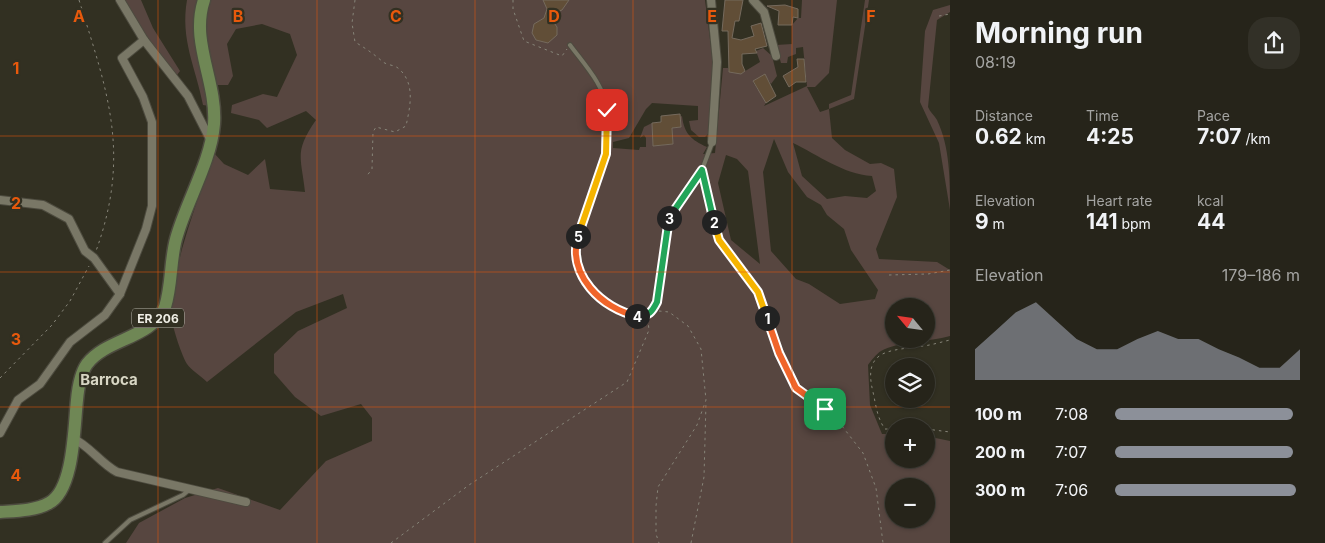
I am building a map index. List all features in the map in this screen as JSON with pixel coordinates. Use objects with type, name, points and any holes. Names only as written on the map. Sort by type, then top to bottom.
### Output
[{"type":"main road","name":"ER 206","points":[[0,512],[42,506],[57,497],[67,477],[79,388],[87,364],[99,353],[149,326],[164,309],[169,293],[176,238],[211,141],[214,110],[200,36],[200,19],[204,0]]},
{"type":"street","points":[[120,0],[144,40],[188,96],[211,141]]},
{"type":"street","points":[[710,0],[717,62],[712,142]]},
{"type":"street","points":[[753,0],[764,12],[776,56]]},
{"type":"street","points":[[0,433],[18,400],[40,384],[70,342],[105,315],[120,294],[146,229],[152,206],[152,122],[143,97],[122,58],[144,40]]},
{"type":"street","points":[[0,200],[43,205],[69,218],[85,251],[94,258],[120,294]]},
{"type":"street","points":[[72,438],[80,441],[106,466],[117,472],[246,502]]},
{"type":"lane","points":[[570,45],[600,89],[607,110],[606,154],[577,241],[581,274],[590,290],[601,300],[620,312],[647,316],[653,311],[657,302],[669,217],[702,170],[712,142]]},
{"type":"lane","points":[[105,543],[130,520],[184,495],[191,488]]},
{"type":"path","points":[[0,378],[52,325],[70,301],[94,258],[112,199],[115,153],[110,105],[79,0]]},
{"type":"path","points":[[355,0],[352,23],[355,42],[379,56],[384,63],[397,67],[407,82],[412,100],[406,126],[395,132],[376,127],[373,132],[372,169],[366,176]]},
{"type":"path","points":[[513,0],[524,40],[562,56],[570,45]]},
{"type":"path","points":[[938,16],[950,14]]},
{"type":"path","points":[[702,170],[719,240],[758,292],[779,353],[796,388],[825,409],[842,426],[863,453],[876,488],[883,543]]},
{"type":"path","points":[[889,275],[928,274],[949,271],[950,275]]},
{"type":"path","points":[[653,311],[669,312],[688,326],[701,349],[706,400],[704,476],[691,543]]},
{"type":"path","points":[[391,543],[469,485],[626,382],[637,362],[642,344],[649,330],[647,316]]},
{"type":"path","points":[[885,429],[879,421],[871,387],[870,367],[877,357],[889,350],[925,346],[950,340]]},
{"type":"path","points":[[660,543],[656,534],[658,487],[697,425],[706,400]]},
{"type":"path","points":[[935,431],[950,432]]},
{"type":"shaded area","points":[[124,0],[141,0],[153,28],[180,71],[177,75],[142,33]]},
{"type":"shaded area","points":[[187,0],[198,0],[196,16],[197,42],[209,106],[203,105],[187,41],[185,14]]},
{"type":"shaded area","points":[[210,0],[705,0],[713,63],[708,134],[705,137],[699,137],[691,130],[689,121],[698,120],[698,106],[652,103],[646,109],[629,138],[613,142],[613,148],[639,150],[640,147],[646,147],[644,135],[640,138],[644,127],[652,123],[653,146],[673,144],[672,128],[681,127],[680,117],[682,116],[684,127],[689,135],[707,147],[703,154],[715,153],[723,68],[728,68],[729,72],[742,73],[760,62],[756,51],[763,48],[772,56],[777,76],[771,84],[765,75],[753,82],[758,90],[763,89],[766,103],[764,106],[807,86],[803,47],[796,48],[796,54],[788,57],[787,63],[781,63],[776,45],[792,44],[792,25],[798,18],[801,18],[802,0],[837,0],[829,73],[815,87],[807,87],[820,112],[829,109],[832,138],[845,150],[870,164],[881,163],[894,169],[897,197],[876,249],[879,259],[937,262],[950,270],[950,336],[935,339],[935,298],[885,298],[885,348],[888,348],[879,352],[868,365],[870,405],[882,434],[885,434],[885,468],[935,468],[935,438],[950,441],[950,543],[126,543],[139,523],[185,498],[218,488],[280,510],[326,461],[372,441],[372,418],[361,404],[321,416],[295,397],[274,373],[274,354],[298,331],[347,308],[343,294],[296,312],[207,382],[187,364],[183,355],[172,320],[175,281],[193,213],[214,153],[224,164],[248,175],[265,159],[270,189],[305,192],[301,162],[302,147],[316,120],[306,111],[267,128],[259,120],[231,113],[232,105],[263,94],[277,97],[297,55],[290,34],[262,24],[236,29],[227,44],[233,76],[228,85],[216,85],[203,20]],"holes":[[[774,139],[788,172],[807,197],[821,205],[827,215],[844,229],[851,250],[878,290],[875,299],[840,304],[809,284],[796,279],[771,251],[763,172]],[[793,143],[841,168],[872,176],[876,191],[867,198],[845,196],[827,199],[802,176]],[[726,155],[737,159],[748,171],[760,264],[731,240],[718,183]]]},
{"type":"shaded area","points":[[865,0],[869,0],[854,99],[829,109],[829,104],[851,95]]},
{"type":"shaded area","points":[[950,5],[950,12],[937,20],[928,107],[937,120],[945,141],[949,175],[950,210],[939,143],[920,102],[925,31],[933,10]]},
{"type":"building","points":[[543,0],[569,0],[562,10],[554,13],[552,20],[557,27],[557,35],[548,43],[536,40],[532,33],[534,24],[544,18],[547,9]]},
{"type":"building","points":[[725,0],[743,0],[739,21],[735,21],[732,38],[741,40],[754,36],[751,26],[761,23],[767,46],[755,49],[757,53],[742,54],[742,64],[745,71],[741,74],[729,72],[728,31],[722,31]]},
{"type":"building","points":[[785,5],[798,9],[798,18],[793,17],[792,25],[778,25],[779,11],[767,6]]},
{"type":"building","points":[[797,59],[804,59],[806,82],[796,82],[789,87],[783,76],[798,67]]},
{"type":"building","points":[[765,74],[776,96],[766,103],[753,81]]},
{"type":"building","points":[[680,114],[681,127],[672,128],[673,144],[653,146],[652,123],[661,122],[661,116]]},
{"type":"district","name":"Barroca","points":[[109,379]]},
{"type":"route","points":[[607,110],[606,154],[577,241],[581,274],[590,290],[601,300],[620,312],[647,316],[653,311],[657,302],[666,226],[669,217],[702,170],[707,199],[719,240],[742,268],[758,292],[779,353],[796,388],[825,409]]}]
